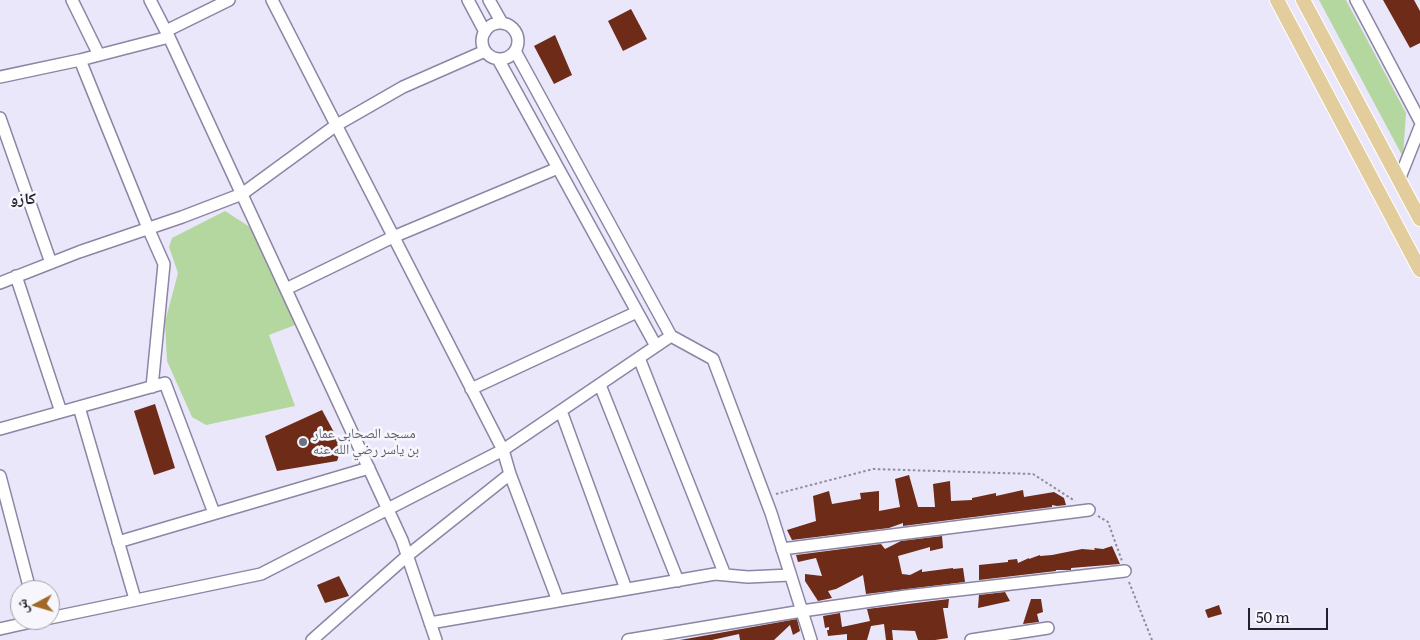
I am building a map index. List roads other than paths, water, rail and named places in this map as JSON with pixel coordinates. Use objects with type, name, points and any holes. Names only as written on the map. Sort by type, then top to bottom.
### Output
[{"type":"main road","points":[[1277,0],[1420,270]]},
{"type":"main road","points":[[1303,0],[1420,219]]},
{"type":"street","points":[[72,0],[99,55]]},
{"type":"street","points":[[150,0],[369,468],[386,510],[402,540],[436,640]]},
{"type":"street","points":[[0,77],[80,60],[167,34],[229,0]]},
{"type":"street","points":[[272,0],[503,450],[510,474],[558,601]]},
{"type":"street","points":[[468,0],[485,32]]},
{"type":"street","points":[[489,0],[502,23]]},
{"type":"street","points":[[1356,0],[1420,121]]},
{"type":"street","points":[[502,23],[508,24],[516,33],[518,39],[515,51],[508,57],[498,59],[493,58],[485,51],[482,42],[485,32],[492,25],[502,23]]},
{"type":"street","points":[[0,283],[51,262],[242,194],[335,126],[403,87],[485,51]]},
{"type":"street","points":[[515,51],[671,336],[713,359],[765,497],[811,640]]},
{"type":"street","points":[[498,59],[656,346]]},
{"type":"street","points":[[80,60],[164,264],[152,386]]},
{"type":"street","points":[[0,118],[51,262]]},
{"type":"street","points":[[1399,180],[1420,127]]},
{"type":"street","points":[[286,289],[393,237],[558,168]]},
{"type":"street","points":[[16,276],[62,412]]},
{"type":"street","points":[[471,388],[637,312]]},
{"type":"street","points":[[60,616],[261,574],[503,450],[671,336]]},
{"type":"street","points":[[639,358],[725,575]]},
{"type":"street","points":[[0,429],[165,383],[214,513]]},
{"type":"street","points":[[600,384],[678,581]]},
{"type":"street","points":[[78,407],[135,599]]},
{"type":"street","points":[[561,411],[626,590]]},
{"type":"street","points":[[118,542],[369,468]]},
{"type":"street","points":[[312,640],[407,556],[510,474]]},
{"type":"street","points":[[0,476],[27,580]]},
{"type":"street","points":[[782,550],[1089,510]]},
{"type":"street","points":[[628,640],[906,596],[1126,570]]},
{"type":"street","points":[[430,623],[715,574],[748,577],[790,575]]},
{"type":"street","points":[[971,640],[1048,628]]},
{"type":"place","name":"مسجد الصحابي عمار بن ياسر رضي الله عنه","points":[[303,442]]},
{"type":"district","name":"كازو","points":[[23,199]]}]
